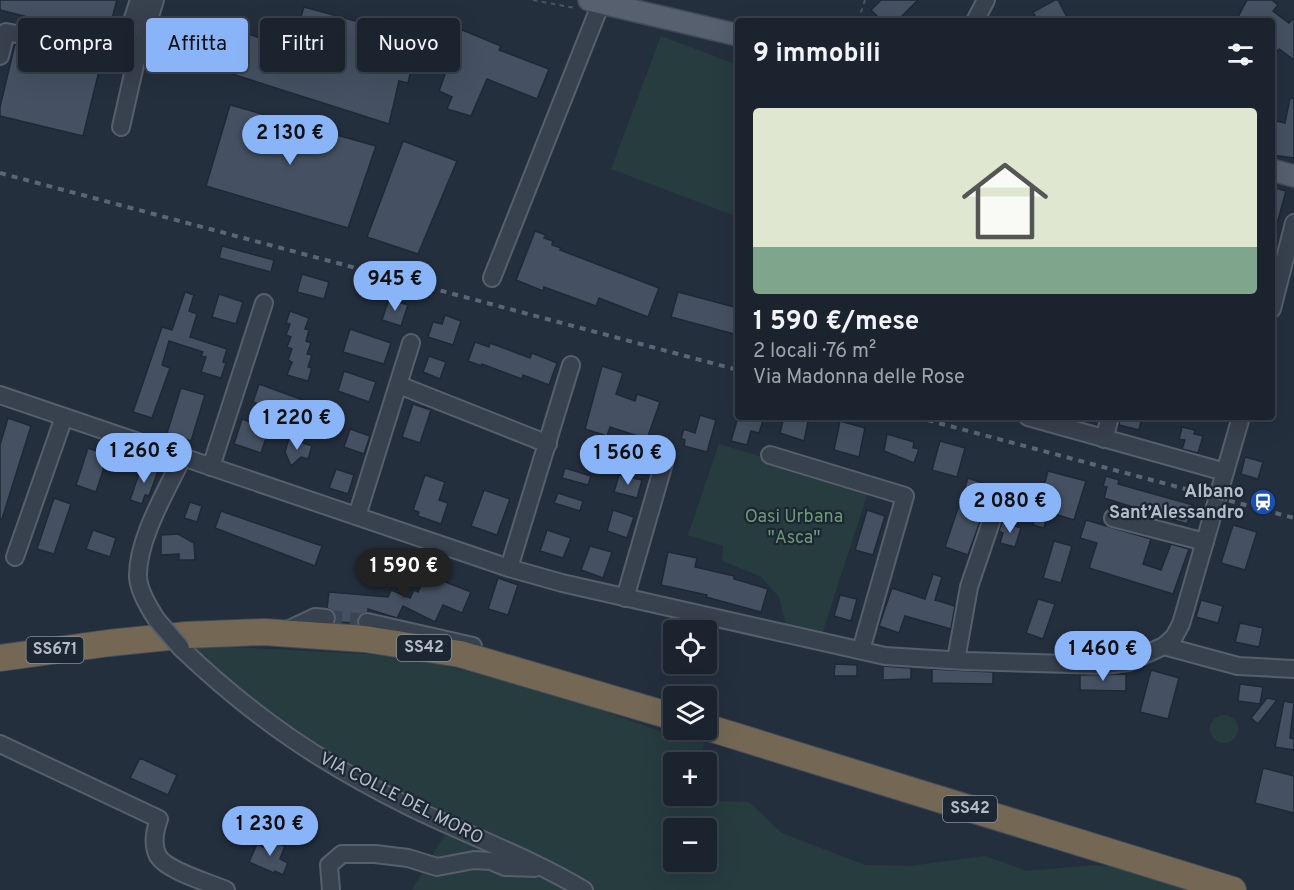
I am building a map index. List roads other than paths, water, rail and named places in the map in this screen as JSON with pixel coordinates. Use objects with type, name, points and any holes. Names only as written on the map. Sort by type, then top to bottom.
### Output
[{"type":"highway","name":"SS42","points":[[0,669],[110,643],[187,635],[282,633],[365,639],[460,654],[562,682],[663,714]]},
{"type":"highway","name":"SS671","points":[[0,658],[110,643]]},
{"type":"highway","name":"SS42","points":[[717,730],[1233,890]]},
{"type":"main road","points":[[595,1],[735,34]]},
{"type":"main road","points":[[1275,171],[1294,176]]},
{"type":"street","points":[[0,56],[6,32],[121,54],[139,0]]},
{"type":"street","points":[[121,127],[135,65],[155,0]]},
{"type":"street","points":[[492,278],[595,1]]},
{"type":"street","points":[[1275,303],[1288,277],[1294,223]]},
{"type":"street","points":[[211,467],[264,303]]},
{"type":"street","points":[[357,516],[411,343]]},
{"type":"street","points":[[509,568],[571,365]]},
{"type":"street","points":[[399,385],[548,444]]},
{"type":"street","points":[[0,395],[509,568],[625,598],[885,656],[1105,665],[1128,662],[1164,646],[1174,637],[1181,624],[1240,420]]},
{"type":"street","points":[[15,557],[64,417]]},
{"type":"street","points":[[1038,420],[1225,472]]},
{"type":"street","points":[[1104,439],[1109,420]]},
{"type":"street","points":[[770,455],[905,496],[861,651]]},
{"type":"street","name":"VIA COLLE DEL MORO","points":[[182,458],[150,527],[140,558],[138,579],[146,602],[157,621],[181,648],[216,682],[268,724],[334,767],[410,807],[584,890]]},
{"type":"street","points":[[625,598],[664,463]]},
{"type":"street","points":[[956,660],[969,587],[993,516]]},
{"type":"street","points":[[1113,518],[1205,542]]},
{"type":"street","points":[[282,633],[315,617],[326,618]]},
{"type":"street","points":[[367,622],[456,640],[520,659],[562,682]]},
{"type":"street","points":[[1181,624],[1185,635],[1200,655]]},
{"type":"street","points":[[1164,646],[1238,666],[1294,669]]},
{"type":"street","points":[[0,744],[159,819],[154,834],[158,856],[171,867],[226,890]]},
{"type":"street","name":"VIA COLLE DEL MORO","points":[[331,890],[329,865],[342,854],[375,854],[408,858],[437,867],[474,860],[491,861],[505,867],[542,868]]},
{"type":"tunnel","points":[[326,618],[367,622]]},
{"type":"railway","points":[[0,173],[735,369]]},
{"type":"railway","points":[[927,420],[1294,518]]},
{"type":"place","name":"Albano Sant’Alessandro","points":[[1263,502]]},
{"type":"park label","name":"Oasi Urbana \"Asca\"","points":[[794,527]]}]
